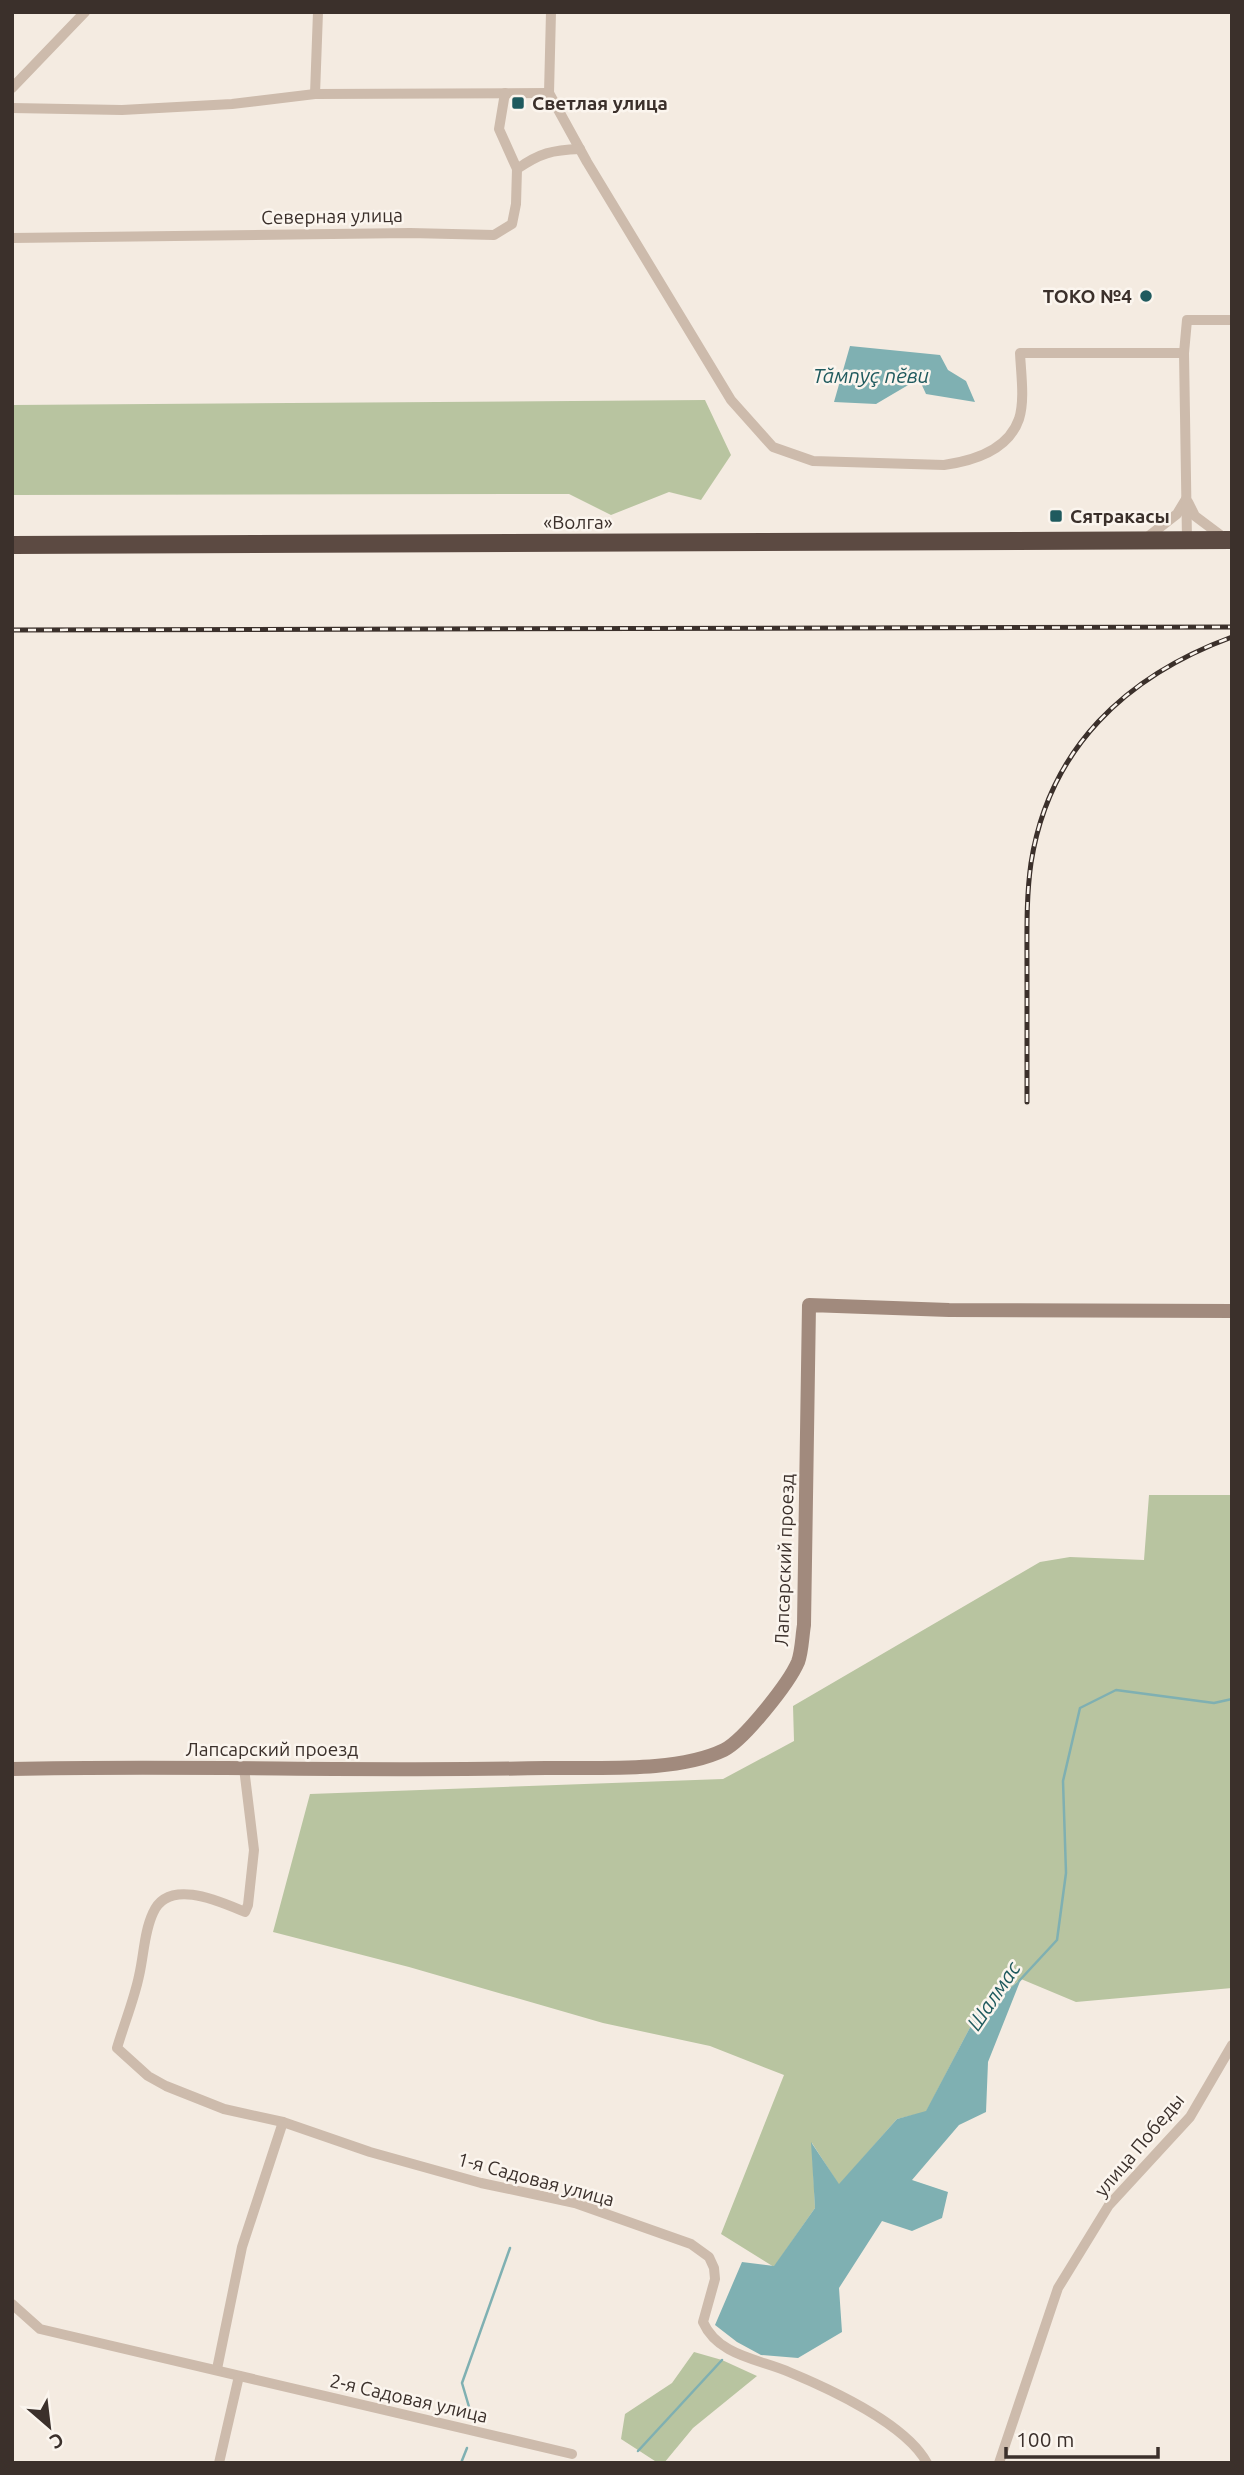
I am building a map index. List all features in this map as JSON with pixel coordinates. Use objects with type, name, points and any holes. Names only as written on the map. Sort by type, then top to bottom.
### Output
[{"type":"highway","name":"«Волга»","points":[[12,545],[1230,540]]},
{"type":"street","points":[[12,88],[85,12]]},
{"type":"street","points":[[315,94],[318,12]]},
{"type":"street","points":[[551,12],[549,93],[731,401],[773,447],[813,461],[944,466],[964,462],[997,448],[1010,436],[1019,419],[1020,354],[1184,353]]},
{"type":"street","name":"Северная улица","points":[[12,238],[410,233],[494,235],[512,224],[516,204],[517,169],[499,129],[505,93]]},
{"type":"street","points":[[12,108],[122,110],[232,104],[315,94],[549,93]]},
{"type":"street","points":[[517,169],[540,154],[580,149]]},
{"type":"street","points":[[1187,540],[1184,353],[1187,320],[1232,320]]},
{"type":"street","points":[[1143,540],[1177,514],[1186,498]]},
{"type":"street","points":[[1186,498],[1195,516],[1210,529],[1230,540]]},
{"type":"street","name":"Лапсарский проезд","points":[[12,1769],[470,1770],[666,1765],[706,1758],[740,1739],[789,1680],[799,1660],[804,1625],[809,1305],[948,1310],[1232,1311]]},
{"type":"street","name":"1-я Садовая улица","points":[[244,1768],[254,1850],[248,1905],[245,1912],[205,1897],[186,1894],[175,1895],[158,1904],[149,1925],[139,1979],[117,2048],[132,2064],[166,2086],[224,2109],[283,2122],[370,2152],[481,2183],[575,2203],[691,2244],[709,2258],[714,2268],[715,2279],[703,2322],[711,2335],[734,2352],[810,2381],[893,2425],[910,2439],[928,2463]]},
{"type":"street","name":"улица Победы","points":[[999,2463],[1058,2288],[1109,2205],[1190,2117],[1232,2045]]},
{"type":"street","points":[[217,2369],[242,2247],[283,2122]]},
{"type":"street","name":"2-я Садовая улица","points":[[12,2304],[40,2329],[572,2454]]},
{"type":"street","points":[[219,2463],[239,2376]]},
{"type":"green space","points":[[705,400],[731,455],[701,500],[669,492],[611,515],[569,494],[12,495],[12,405]]},
{"type":"green space","points":[[1149,1495],[1232,1495],[1232,1988],[1076,2002],[1021,1979],[976,2016],[926,2112],[897,2119],[839,2185],[812,2143],[815,2208],[774,2267],[721,2234],[784,2075],[710,2046],[603,2023],[409,1967],[273,1932],[310,1794],[723,1779],[794,1741],[793,1706],[1040,1562],[1070,1557],[1144,1560]]},
{"type":"green space","points":[[694,2352],[722,2360],[757,2376],[693,2428],[664,2463],[658,2463],[621,2439],[625,2414],[672,2383]]},
{"type":"water","name":"Тӑмпуҫ пӗви","points":[[850,346],[940,355],[948,370],[966,381],[975,402],[926,394],[920,381],[915,381],[876,404],[834,402]]},
{"type":"water","points":[[1021,1979],[988,2062],[986,2112],[959,2125],[912,2180],[948,2192],[942,2218],[912,2231],[882,2221],[839,2288],[842,2332],[798,2358],[761,2355],[737,2342],[715,2325],[742,2262],[774,2266],[815,2208],[811,2142],[839,2184],[897,2119],[926,2111],[976,2016]]},
{"type":"waterway","name":"Шалмас","points":[[1019,1981],[1057,1940],[1066,1873],[1063,1781],[1080,1708],[1116,1690],[1214,1703],[1232,1699]]},
{"type":"waterway","points":[[472,2417],[462,2383],[510,2248]]},
{"type":"waterway","name":"Шалмас","points":[[638,2451],[722,2360]]},
{"type":"waterway","points":[[461,2463],[467,2448]]},
{"type":"railway","points":[[12,630],[1232,627]]},
{"type":"railway","points":[[1027,1102],[1029,876],[1040,822],[1055,785],[1075,751],[1098,722],[1127,695],[1158,673],[1194,653],[1232,637]]},
{"type":"place","name":"Светлая улица","points":[[518,103]]},
{"type":"place","name":"ТОКО №4","points":[[1146,296]]},
{"type":"place","name":"Сятракасы","points":[[1056,516]]}]
